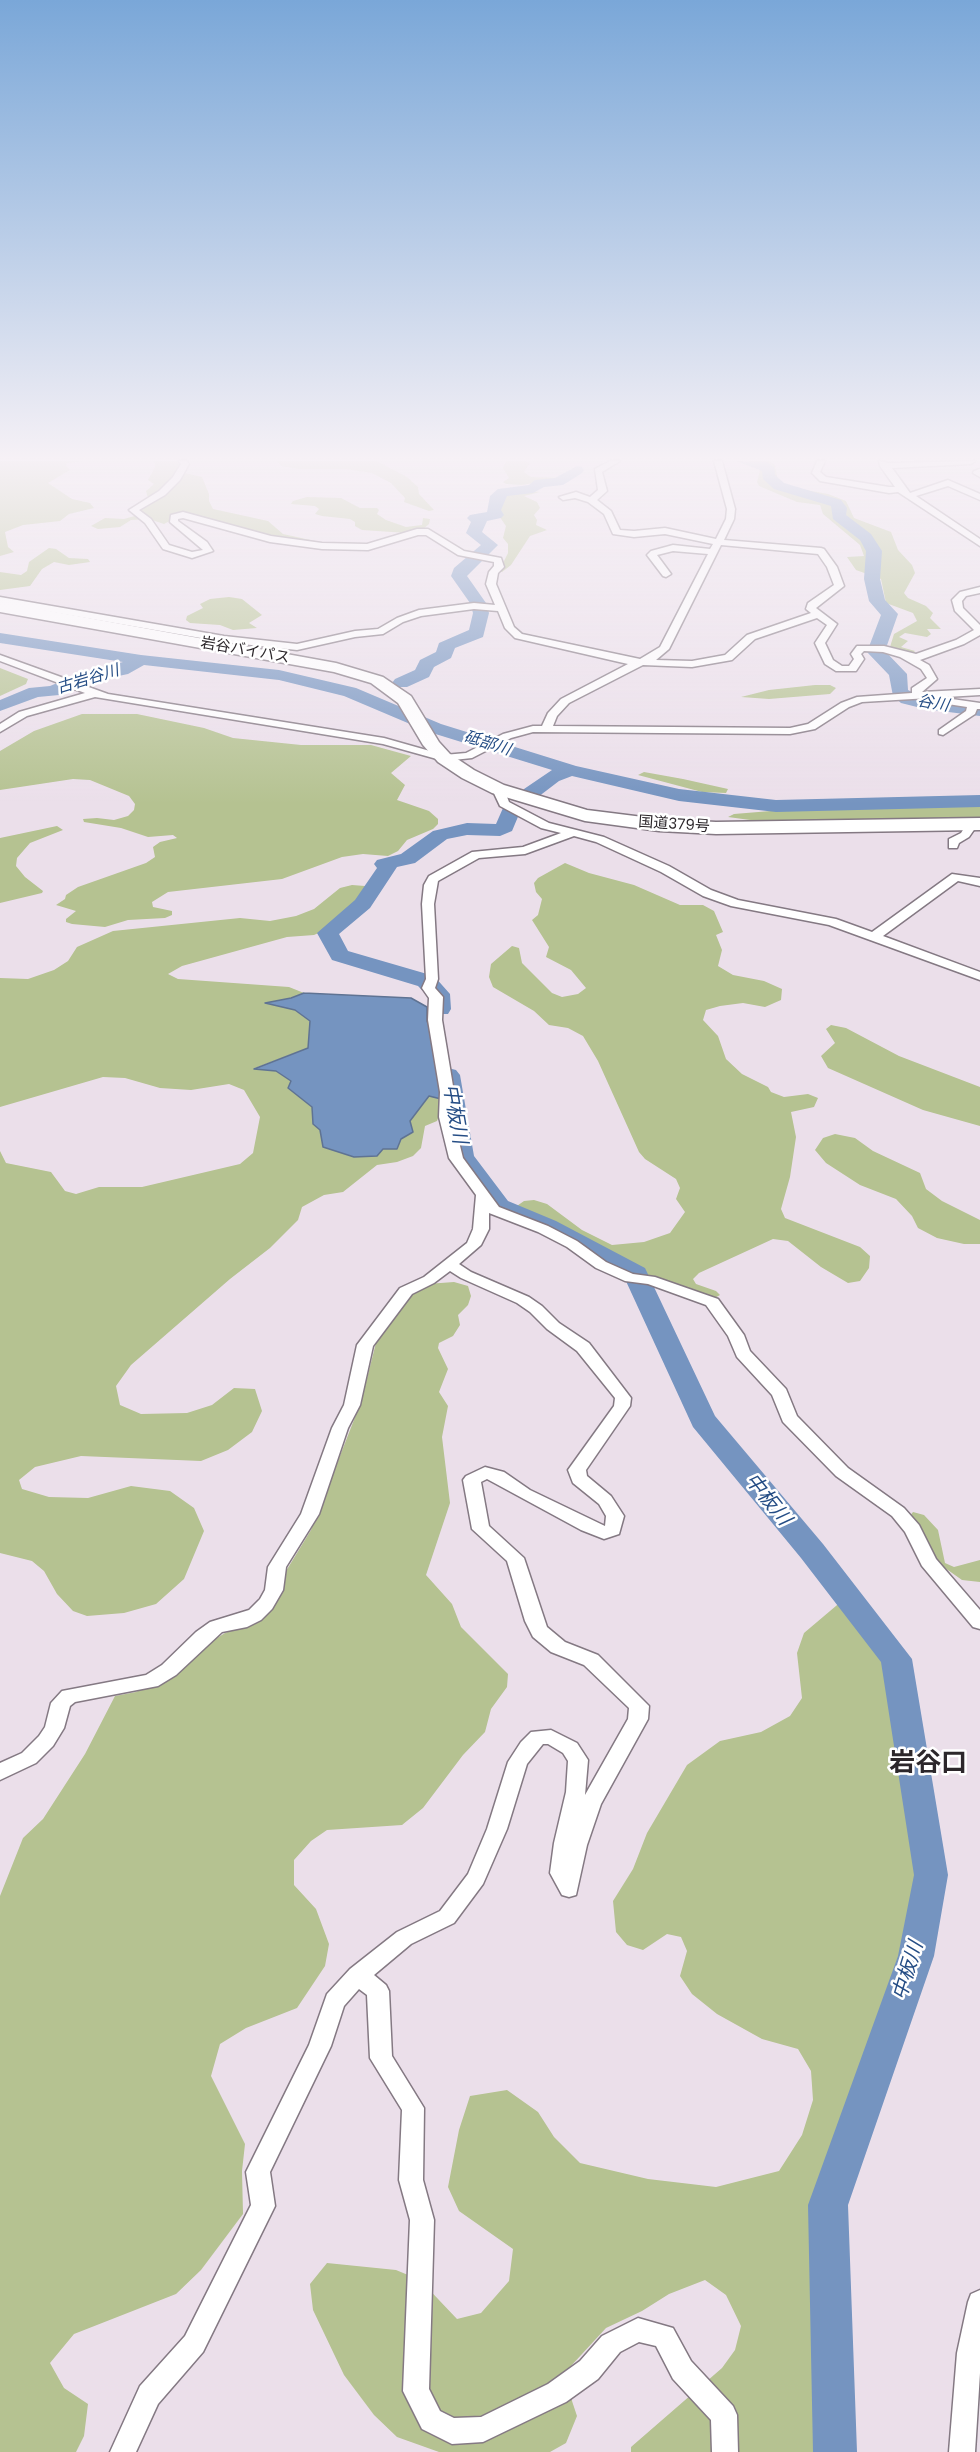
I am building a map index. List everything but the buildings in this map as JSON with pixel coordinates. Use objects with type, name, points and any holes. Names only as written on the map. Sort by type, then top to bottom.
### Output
[{"type":"highway","name":"岩谷バイパス","points":[[0,607],[336,668],[377,680],[394,690],[409,706]]},
{"type":"highway","name":"国道379号","points":[[409,706],[426,735],[444,758],[468,774],[498,789],[585,814],[659,825],[716,828],[976,824]]},
{"type":"street","points":[[493,575],[491,584],[510,628],[519,636],[642,663],[692,664],[728,658],[751,637],[818,615]]},
{"type":"street","points":[[547,728],[552,715],[565,701],[642,663],[664,649],[702,575]]},
{"type":"street","points":[[835,575],[839,586],[811,605],[811,609],[832,624],[820,643],[829,662],[834,666],[852,669],[859,659],[857,651],[868,648],[881,649],[918,657],[960,642],[980,631],[958,609],[957,600],[963,594],[980,590]]},
{"type":"street","points":[[0,600],[234,639],[297,647],[355,634],[380,632],[400,620],[419,613],[474,606],[502,609]]},
{"type":"street","points":[[222,636],[275,651],[270,656]]},
{"type":"street","points":[[903,655],[925,667],[931,675],[932,679],[916,690],[915,695]]},
{"type":"street","points":[[0,658],[93,694],[384,741],[444,758],[468,756],[507,736],[547,728],[790,731],[811,727],[853,701],[889,696],[980,692]]},
{"type":"street","points":[[0,729],[23,714],[93,694]]},
{"type":"street","points":[[915,695],[974,707]]},
{"type":"street","points":[[943,732],[974,707]]},
{"type":"street","points":[[498,789],[504,804],[545,825],[600,839],[665,869],[708,893],[735,903],[832,922],[980,976]]},
{"type":"street","points":[[953,846],[952,841],[965,835],[976,824]]},
{"type":"street","points":[[573,833],[525,850],[476,855],[433,879],[430,885],[428,904],[432,979],[428,988],[436,997],[435,1020],[447,1092],[446,1117],[456,1158],[482,1197],[494,1210],[543,1229],[572,1244],[602,1265],[630,1278],[650,1280],[712,1302],[736,1335],[743,1353],[780,1393],[789,1418],[842,1472],[898,1512],[913,1529],[928,1562],[980,1622]]},
{"type":"street","points":[[875,936],[956,877],[977,878]]},
{"type":"street","points":[[0,1772],[29,1758],[46,1742],[54,1728],[61,1703],[69,1696],[151,1681],[169,1670],[203,1637],[217,1628],[248,1619],[266,1604],[273,1590],[277,1568],[310,1514],[334,1452],[340,1428],[352,1405],[365,1345],[406,1291],[451,1264],[478,1237],[482,1197]]},
{"type":"street","points":[[123,2452],[149,2395],[194,2344],[263,2206],[258,2172],[320,2046],[335,2001],[358,1975],[404,1938],[447,1917],[476,1878],[497,1829],[518,1762],[538,1737],[551,1737],[570,1748],[578,1760],[576,1792],[564,1843],[560,1873],[569,1889],[577,1845],[591,1803],[639,1719],[639,1706],[591,1660],[558,1647],[540,1632],[534,1621],[515,1558],[481,1530],[472,1480],[485,1473],[498,1476],[524,1494],[587,1526],[604,1533],[613,1530],[615,1516],[605,1500],[579,1479],[577,1470],[622,1406],[623,1398],[583,1347],[553,1326],[536,1309],[466,1275],[451,1264]]},
{"type":"street","points":[[358,1975],[378,1991],[381,2058],[413,2108],[411,2180],[422,2220],[416,2391],[431,2420],[452,2431],[483,2429],[557,2393],[589,2370],[611,2344],[638,2330],[664,2336],[681,2370],[724,2415],[725,2452]]},
{"type":"street","points":[[962,2452],[969,2353],[980,2302]]},
{"type":"green space","points":[[0,575],[37,575],[30,586],[0,590]]},
{"type":"green space","points":[[871,575],[914,575],[904,593],[908,598],[926,606],[933,613],[930,618],[941,629],[927,629],[931,634],[927,637],[905,633],[899,637],[908,641],[901,647],[915,651],[913,653],[890,647],[894,634],[917,621],[913,613],[886,603],[881,579]]},
{"type":"green space","points":[[229,597],[242,599],[262,615],[249,623],[257,628],[233,630],[220,625],[190,623],[186,620],[187,616],[203,608],[200,604],[210,599]]},
{"type":"green space","points":[[0,668],[28,679],[26,684],[0,696]]},
{"type":"green space","points":[[830,685],[836,688],[830,694],[769,699],[741,697],[769,690]]},
{"type":"green space","points":[[82,714],[137,714],[204,728],[233,738],[301,745],[371,745],[411,756],[391,773],[405,785],[397,800],[429,811],[438,819],[438,824],[433,829],[407,840],[398,851],[388,856],[363,854],[342,857],[282,879],[168,892],[152,902],[153,907],[172,911],[172,915],[165,918],[128,920],[105,927],[72,924],[66,922],[66,919],[76,911],[56,905],[65,899],[66,895],[78,887],[146,863],[155,857],[153,847],[160,842],[177,838],[173,835],[148,837],[121,828],[84,822],[83,819],[114,820],[128,816],[134,810],[135,804],[129,796],[90,780],[73,779],[0,790],[0,751],[34,731]]},
{"type":"green space","points":[[644,772],[728,789],[726,793],[702,792],[638,775]]},
{"type":"green space","points":[[980,805],[980,818],[765,822],[728,817],[734,814],[795,809]]},
{"type":"green space","points":[[57,826],[63,830],[30,843],[17,858],[16,866],[25,877],[43,891],[42,893],[0,903],[0,838]]},
{"type":"green space","points":[[565,863],[589,873],[634,885],[680,905],[703,905],[714,911],[723,932],[716,935],[722,950],[718,966],[733,975],[764,981],[782,989],[781,1000],[765,1007],[743,1003],[720,1006],[706,1010],[703,1020],[718,1036],[726,1059],[742,1074],[768,1087],[771,1092],[784,1097],[808,1094],[818,1098],[814,1107],[791,1112],[796,1137],[790,1177],[781,1209],[785,1218],[860,1247],[870,1256],[869,1268],[860,1281],[848,1283],[821,1267],[788,1241],[773,1239],[699,1273],[693,1279],[696,1284],[716,1291],[720,1295],[713,1299],[644,1275],[632,1264],[603,1253],[554,1226],[514,1208],[524,1201],[534,1200],[547,1204],[582,1230],[612,1245],[644,1242],[670,1233],[685,1212],[676,1199],[680,1188],[676,1179],[645,1159],[639,1152],[598,1061],[583,1036],[568,1028],[549,1025],[534,1011],[493,987],[489,977],[491,964],[512,946],[519,948],[522,963],[552,993],[562,997],[578,994],[586,988],[571,970],[546,957],[549,947],[532,920],[538,915],[542,899],[536,892],[534,883],[538,878]]},
{"type":"green space","points":[[352,885],[365,886],[368,889],[349,913],[334,926],[314,935],[287,937],[182,966],[168,974],[178,979],[289,987],[304,993],[267,1003],[295,1010],[310,1021],[308,1048],[255,1068],[276,1071],[291,1081],[289,1088],[312,1107],[313,1124],[383,1149],[412,1132],[410,1121],[429,1096],[441,1099],[442,1109],[437,1121],[425,1126],[421,1148],[413,1156],[397,1162],[377,1165],[343,1192],[324,1195],[302,1207],[298,1220],[270,1248],[230,1279],[131,1365],[116,1386],[120,1405],[141,1414],[187,1413],[212,1405],[234,1388],[255,1389],[262,1411],[252,1432],[228,1450],[201,1461],[81,1456],[35,1467],[19,1480],[22,1489],[49,1497],[88,1498],[131,1486],[170,1491],[194,1508],[204,1531],[184,1579],[156,1604],[124,1613],[87,1616],[73,1611],[57,1594],[44,1571],[32,1561],[0,1553],[0,1151],[6,1163],[51,1172],[65,1191],[76,1194],[99,1187],[142,1187],[240,1164],[253,1153],[260,1117],[244,1090],[229,1084],[191,1090],[160,1088],[125,1078],[103,1077],[0,1107],[0,978],[28,979],[54,970],[68,961],[77,947],[113,931],[240,918],[270,921],[296,916],[314,909],[340,888]]},
{"type":"green space","points":[[831,1025],[846,1028],[899,1056],[980,1087],[980,1126],[923,1110],[828,1068],[821,1056],[835,1043],[826,1029]]},
{"type":"green space","points":[[835,1134],[855,1138],[873,1151],[920,1173],[926,1189],[942,1201],[980,1220],[980,1244],[964,1244],[937,1238],[918,1228],[912,1216],[896,1199],[860,1185],[826,1163],[815,1150],[823,1138]]},
{"type":"green space","points":[[454,1282],[468,1286],[471,1296],[468,1305],[458,1315],[460,1325],[453,1336],[439,1343],[438,1348],[448,1369],[439,1392],[448,1406],[442,1437],[450,1503],[426,1575],[452,1604],[461,1627],[508,1674],[507,1687],[491,1709],[485,1732],[463,1755],[423,1808],[402,1825],[327,1830],[311,1841],[294,1860],[294,1885],[316,1909],[329,1944],[325,1966],[297,2008],[246,2028],[220,2044],[211,2076],[245,2144],[242,2171],[243,2214],[201,2270],[176,2294],[74,2334],[50,2363],[64,2388],[88,2404],[84,2436],[76,2452],[0,2452],[0,1896],[23,1838],[43,1819],[85,1754],[115,1696],[136,1692],[168,1676],[198,1650],[225,1633],[255,1622],[311,1530],[361,1402],[379,1331],[407,1298],[427,1284]]},
{"type":"green space","points":[[913,1512],[924,1515],[938,1530],[945,1563],[954,1567],[980,1560],[980,1582],[962,1580],[935,1561],[923,1533],[910,1516]]},
{"type":"green space","points":[[843,1600],[862,1605],[890,1637],[907,1685],[917,1738],[909,1769],[930,1791],[942,1842],[941,1888],[934,1940],[921,1987],[881,2069],[861,2144],[834,2208],[841,2290],[846,2308],[847,2348],[841,2407],[852,2452],[631,2452],[631,2447],[722,2368],[735,2350],[741,2326],[726,2295],[705,2280],[669,2294],[642,2311],[606,2328],[570,2367],[572,2401],[577,2416],[566,2443],[550,2452],[439,2452],[397,2437],[374,2415],[344,2375],[313,2310],[310,2284],[327,2263],[396,2270],[420,2280],[457,2319],[481,2313],[509,2281],[513,2249],[459,2211],[448,2187],[459,2130],[470,2096],[507,2090],[538,2112],[554,2137],[580,2163],[648,2179],[716,2187],[779,2171],[802,2135],[813,2100],[811,2071],[798,2049],[762,2039],[717,2014],[692,1994],[680,1976],[687,1951],[681,1937],[667,1934],[643,1950],[627,1945],[616,1932],[613,1901],[633,1869],[647,1833],[687,1765],[720,1741],[761,1732],[790,1716],[802,1698],[797,1653],[804,1633]]},
{"type":"water","points":[[304,993],[411,998],[427,1007],[427,1021],[432,1034],[441,1099],[429,1096],[410,1121],[413,1132],[401,1139],[397,1149],[383,1149],[377,1156],[354,1157],[323,1147],[320,1130],[313,1124],[312,1107],[288,1088],[291,1081],[276,1071],[254,1069],[308,1048],[310,1021],[295,1010],[265,1003]]},
{"type":"waterway","points":[[401,683],[423,673],[426,664],[445,654],[445,647],[449,644],[477,633],[481,613],[478,603],[459,575]]},
{"type":"waterway","name":"谷川","points":[[872,575],[877,601],[890,614],[877,644],[876,652],[898,674],[899,692],[907,699],[925,704],[980,711]]},
{"type":"waterway","name":"砥部川","points":[[0,638],[141,660]]},
{"type":"waterway","name":"古岩谷川","points":[[0,706],[35,692],[53,691],[85,678],[122,670],[141,660]]},
{"type":"waterway","name":"砥部川","points":[[141,660],[279,675],[350,692],[435,728],[571,770]]},
{"type":"waterway","name":"中板川","points":[[531,793],[552,777],[571,770]]},
{"type":"waterway","name":"砥部川","points":[[571,770],[679,795],[776,806],[980,801]]},
{"type":"waterway","name":"中板川","points":[[440,1009],[439,994],[426,981],[340,955],[328,933],[363,904],[387,868],[384,864],[408,859],[440,835],[467,829],[500,830],[505,827],[510,812]]},
{"type":"waterway","name":"中板川","points":[[448,1075],[462,1157],[499,1206],[547,1226],[636,1274],[703,1420],[812,1551],[896,1659],[931,1875],[916,1956],[828,2205],[835,2452]]},
{"type":"district","name":"岩谷口","points":[[928,1764]]}]
